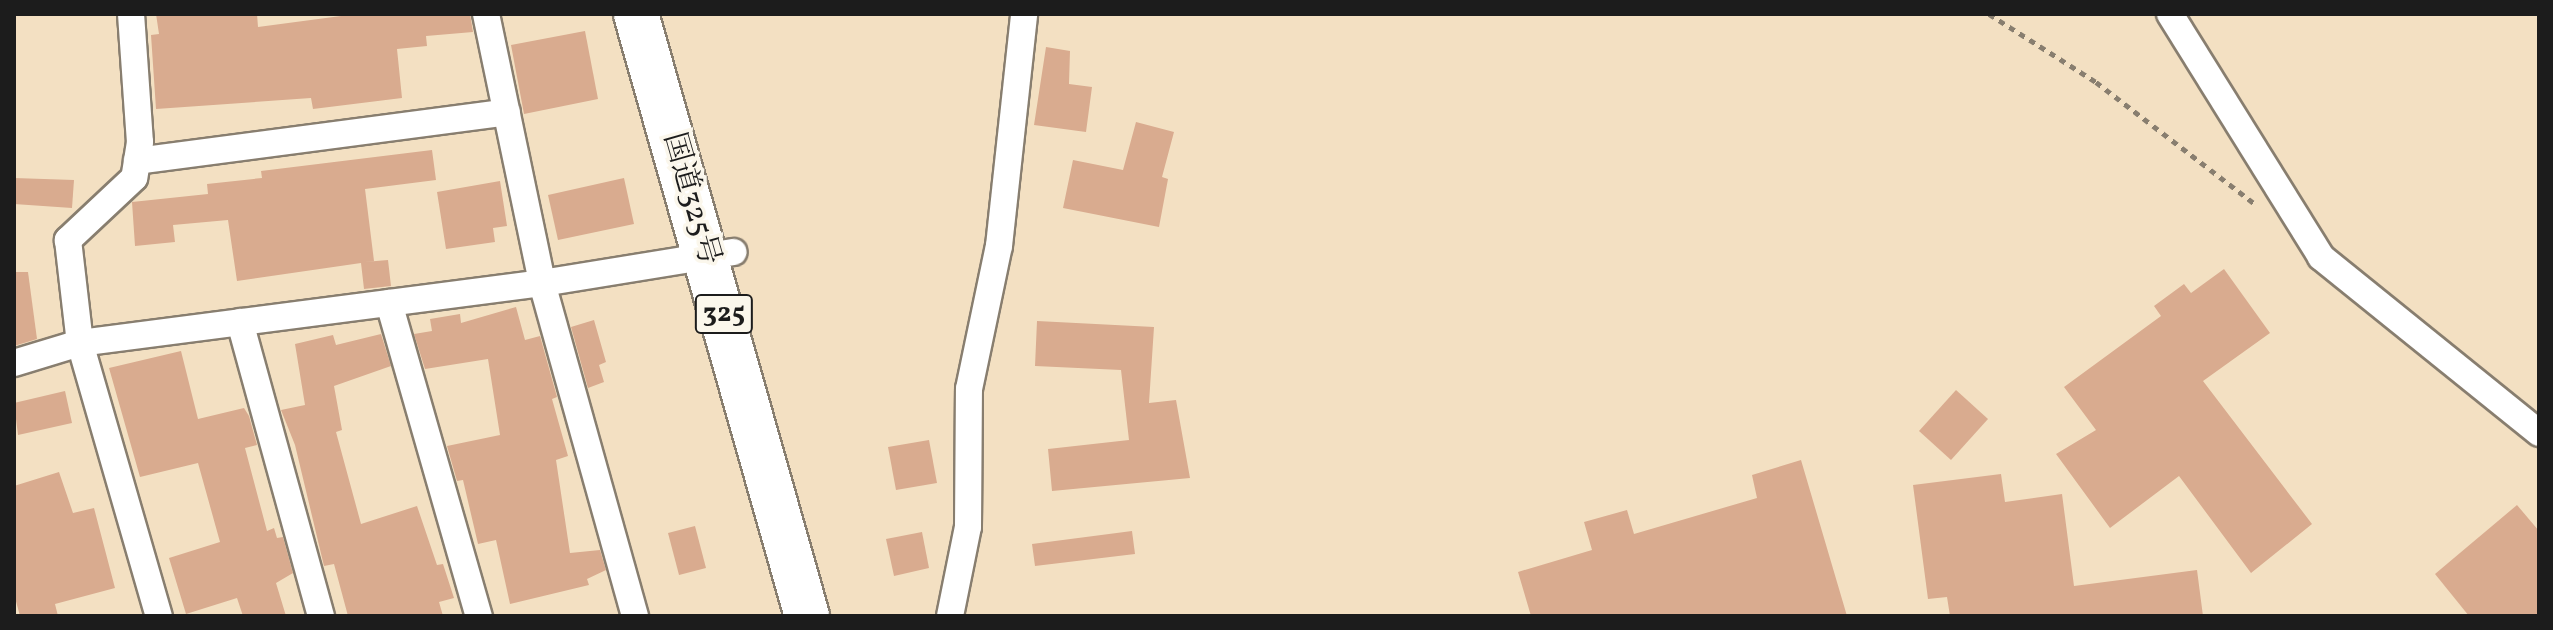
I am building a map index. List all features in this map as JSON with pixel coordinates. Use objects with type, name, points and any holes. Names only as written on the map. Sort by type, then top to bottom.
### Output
[{"type":"highway","name":"国道325号","points":[[636,14],[721,254],[836,616]]},
{"type":"highway","name":"国道325号","points":[[666,14],[807,616]]},
{"type":"street","points":[[131,14],[140,142],[134,178],[68,240],[80,343],[159,616]]},
{"type":"street","points":[[486,14],[542,283],[635,616]]},
{"type":"street","points":[[950,616],[968,527],[969,389],[999,246],[1024,14]]},
{"type":"street","points":[[2170,14],[2321,257],[2539,433]]},
{"type":"street","points":[[137,161],[507,112]]},
{"type":"street","points":[[14,363],[80,343],[542,283],[721,254]]},
{"type":"street","points":[[389,303],[479,616]]},
{"type":"street","points":[[240,322],[321,616]]},
{"type":"path","points":[[1989,14],[2096,82],[2263,210]]},
{"type":"building","points":[[156,14],[257,14],[258,27],[356,14],[470,14],[473,32],[426,36],[427,46],[397,49],[402,98],[313,109],[311,98],[156,109],[151,35],[159,34]]},
{"type":"building","points":[[585,31],[598,99],[524,114],[511,45]]},
{"type":"building","points":[[1046,47],[1070,51],[1069,84],[1092,87],[1086,132],[1034,125]]},
{"type":"building","points":[[1136,122],[1174,132],[1162,177],[1168,179],[1159,227],[1063,208],[1073,160],[1123,170]]},
{"type":"building","points":[[432,150],[436,180],[365,189],[374,261],[364,262],[388,260],[391,286],[364,289],[361,263],[237,281],[228,220],[173,225],[175,242],[135,246],[132,202],[208,194],[207,184],[262,178],[261,171]]},
{"type":"building","points":[[14,178],[74,180],[72,208],[14,204]]},
{"type":"building","points":[[624,178],[634,224],[558,240],[548,195]]},
{"type":"building","points":[[500,181],[507,226],[493,228],[495,242],[446,249],[437,192]]},
{"type":"building","points":[[2224,269],[2270,333],[2203,381],[2312,524],[2251,573],[2179,476],[2110,528],[2056,454],[2096,430],[2064,387],[2161,316],[2154,306],[2184,284],[2191,293]]},
{"type":"building","points":[[14,272],[28,272],[37,339],[14,346]]},
{"type":"building","points":[[516,307],[525,340],[540,336],[557,397],[552,399],[568,456],[556,460],[570,553],[600,550],[606,570],[587,579],[589,585],[510,604],[496,540],[478,544],[463,480],[457,481],[447,446],[500,435],[488,359],[425,369],[414,334],[432,331],[430,319],[460,314],[461,323]]},
{"type":"building","points":[[594,320],[606,362],[599,365],[604,382],[588,388],[571,327]]},
{"type":"building","points":[[1037,321],[1154,327],[1149,403],[1176,400],[1190,478],[1052,491],[1048,449],[1129,440],[1121,370],[1035,366]]},
{"type":"building","points":[[381,334],[391,366],[334,386],[342,430],[336,432],[361,524],[417,506],[437,565],[443,564],[454,598],[439,602],[443,616],[348,616],[334,564],[324,566],[295,445],[281,410],[305,405],[295,344],[333,335],[336,345]]},
{"type":"building","points":[[181,351],[198,419],[244,408],[249,416],[257,445],[245,448],[267,531],[274,528],[277,538],[283,537],[293,573],[276,583],[286,616],[243,616],[237,598],[186,614],[169,558],[220,542],[198,463],[140,477],[109,368]]},
{"type":"building","points":[[1956,390],[1988,419],[1951,460],[1919,431]]},
{"type":"building","points":[[65,391],[72,423],[18,435],[14,403]]},
{"type":"building","points":[[929,440],[937,483],[896,490],[888,447]]},
{"type":"building","points":[[1801,460],[1847,616],[1531,616],[1518,572],[1592,550],[1584,522],[1627,510],[1634,534],[1757,498],[1752,475]]},
{"type":"building","points":[[59,472],[73,513],[94,508],[115,588],[55,604],[58,616],[20,616],[14,594],[14,486]]},
{"type":"building","points":[[2001,474],[2005,502],[2062,494],[2074,586],[2197,570],[2203,616],[1950,616],[1947,597],[1928,599],[1913,485]]},
{"type":"building","points":[[2517,505],[2539,531],[2539,616],[2469,616],[2435,574]]},
{"type":"building","points":[[695,526],[706,568],[679,575],[668,533]]},
{"type":"building","points":[[1132,531],[1135,554],[1035,566],[1032,544]]},
{"type":"building","points":[[922,532],[929,568],[894,576],[886,539]]}]
